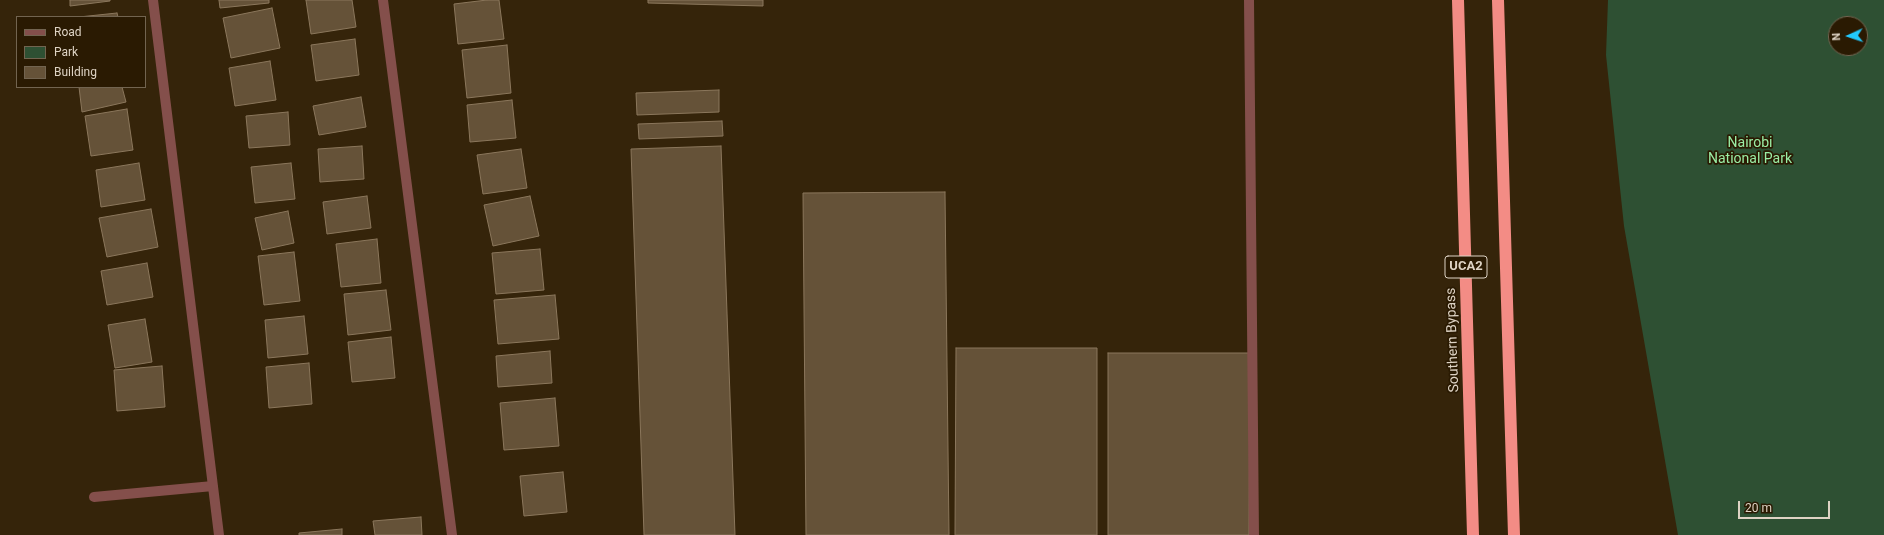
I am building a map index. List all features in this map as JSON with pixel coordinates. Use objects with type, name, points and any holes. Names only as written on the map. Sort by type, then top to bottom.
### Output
[{"type":"highway","name":"Southern Bypass","points":[[1458,0],[1473,535]]},
{"type":"highway","name":"UCA2","points":[[1498,0],[1514,535]]},
{"type":"street","points":[[153,0],[219,535]]},
{"type":"street","points":[[383,0],[452,535]]},
{"type":"street","points":[[1249,0],[1254,535]]},
{"type":"street","points":[[94,497],[213,486]]},
{"type":"green space","name":"Nairobi National Park","points":[[1608,0],[1884,0],[1884,535],[1678,535],[1624,226],[1606,55]]},
{"type":"building","points":[[70,0],[110,0],[110,1],[70,6]]},
{"type":"building","points":[[219,0],[269,0],[269,3],[220,8]]},
{"type":"building","points":[[306,0],[352,0],[356,27],[311,34]]},
{"type":"building","points":[[499,0],[504,39],[458,44],[454,4]]},
{"type":"building","points":[[648,0],[763,0],[763,6],[648,3]]},
{"type":"building","points":[[272,8],[280,48],[231,58],[223,18]]},
{"type":"building","points":[[117,13],[118,16],[88,16]]},
{"type":"building","points":[[355,39],[359,75],[316,81],[311,45]]},
{"type":"building","points":[[507,45],[511,93],[467,98],[462,50]]},
{"type":"building","points":[[270,61],[276,100],[235,106],[229,68]]},
{"type":"building","points":[[79,88],[122,88],[126,102],[82,112]]},
{"type":"building","points":[[719,90],[719,112],[637,115],[636,93]]},
{"type":"building","points":[[361,97],[366,127],[319,135],[313,106]]},
{"type":"building","points":[[512,100],[516,138],[470,142],[467,105]]},
{"type":"building","points":[[127,109],[133,150],[91,156],[85,116]]},
{"type":"building","points":[[288,112],[290,145],[249,148],[246,116]]},
{"type":"building","points":[[722,121],[723,136],[639,139],[638,124]]},
{"type":"building","points":[[362,146],[364,179],[320,182],[318,149]]},
{"type":"building","points":[[721,146],[735,535],[644,535],[631,149]]},
{"type":"building","points":[[521,149],[527,188],[483,194],[477,155]]},
{"type":"building","points":[[139,163],[145,200],[101,207],[96,170]]},
{"type":"building","points":[[291,163],[295,199],[255,203],[251,167]]},
{"type":"building","points":[[945,192],[949,535],[806,535],[803,193]]},
{"type":"building","points":[[367,196],[371,228],[327,234],[323,202]]},
{"type":"building","points":[[530,196],[539,236],[493,246],[484,205]]},
{"type":"building","points":[[151,209],[158,247],[107,257],[99,218]]},
{"type":"building","points":[[288,211],[294,243],[262,250],[255,218]]},
{"type":"building","points":[[377,239],[381,283],[341,287],[336,244]]},
{"type":"building","points":[[540,249],[544,290],[496,294],[492,253]]},
{"type":"building","points":[[294,252],[300,301],[264,305],[258,256]]},
{"type":"building","points":[[147,263],[153,297],[107,305],[101,271]]},
{"type":"building","points":[[386,290],[391,330],[348,335],[344,294]]},
{"type":"building","points":[[555,295],[559,339],[498,344],[494,300]]},
{"type":"building","points":[[304,316],[308,354],[268,358],[265,320]]},
{"type":"building","points":[[145,319],[152,362],[115,368],[108,325]]},
{"type":"building","points":[[391,337],[395,378],[352,382],[348,342]]},
{"type":"building","points":[[956,348],[1097,348],[1097,535],[955,535]]},
{"type":"building","points":[[550,351],[552,383],[498,387],[496,356]]},
{"type":"building","points":[[1108,353],[1250,353],[1249,535],[1108,535]]},
{"type":"building","points":[[309,363],[312,404],[269,408],[266,367]]},
{"type":"building","points":[[162,366],[165,407],[117,411],[114,370]]},
{"type":"building","points":[[555,398],[559,446],[504,450],[500,403]]},
{"type":"building","points":[[563,472],[567,512],[524,516],[520,476]]},
{"type":"building","points":[[421,517],[422,535],[375,535],[373,521]]},
{"type":"building","points":[[342,529],[342,535],[299,535],[299,533]]}]
